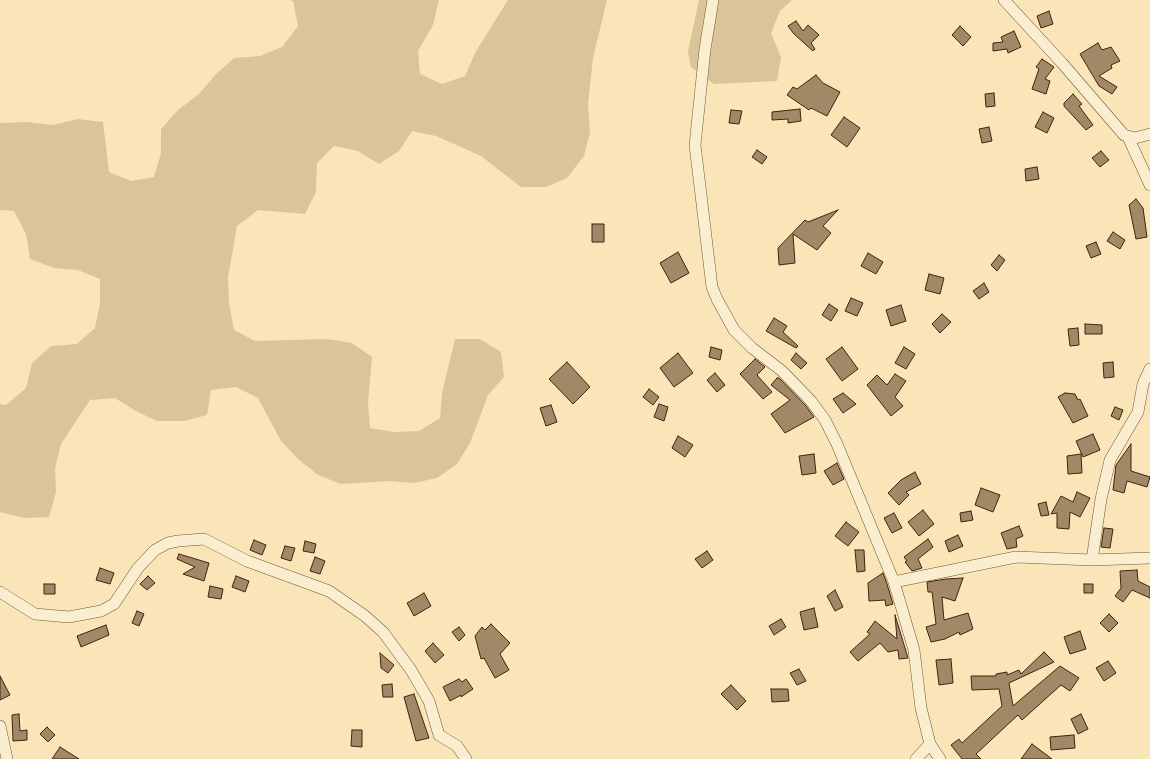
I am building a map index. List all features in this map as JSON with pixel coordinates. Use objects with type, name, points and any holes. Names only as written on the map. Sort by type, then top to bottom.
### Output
[{"type":"street","points":[[713,0],[705,49],[695,145],[712,287],[734,330],[752,348],[782,371],[811,401],[825,420],[837,444],[894,582],[914,650],[921,708],[930,744],[940,759]]},
{"type":"street","points":[[1004,0],[1062,63],[1106,116],[1128,137],[1150,185]]},
{"type":"street","points":[[1128,137],[1135,138],[1150,134]]},
{"type":"street","points":[[1092,560],[1101,499],[1108,466],[1138,412],[1143,384],[1150,369]]},
{"type":"street","points":[[0,592],[35,614],[69,617],[101,611],[114,604],[138,568],[155,550],[168,543],[204,540],[247,561],[330,591],[366,616],[383,632],[423,689],[439,735],[457,746],[466,759]]},
{"type":"street","points":[[894,582],[1016,557],[1092,560],[1150,558]]},
{"type":"street","points":[[0,726],[7,759]]},
{"type":"street","points":[[916,759],[930,744]]},
{"type":"shaded area","points":[[289,0],[439,0],[433,25],[418,51],[420,74],[442,84],[465,76],[476,51],[508,0],[607,0],[593,58],[588,104],[590,132],[584,156],[567,178],[546,187],[521,187],[481,156],[436,136],[412,131],[399,151],[379,164],[358,151],[334,146],[317,163],[316,192],[305,214],[258,210],[237,226],[228,277],[229,303],[234,330],[255,341],[327,339],[352,343],[372,357],[368,403],[370,428],[394,432],[419,431],[440,418],[442,393],[455,339],[480,339],[501,352],[504,377],[488,395],[470,443],[457,464],[437,478],[414,483],[390,481],[341,484],[318,475],[298,459],[281,441],[258,398],[236,387],[211,390],[207,415],[184,421],[157,421],[136,411],[115,398],[90,400],[61,444],[55,468],[56,492],[49,517],[24,518],[0,512],[0,404],[6,405],[26,388],[32,363],[51,346],[77,344],[95,328],[100,303],[100,279],[78,270],[54,268],[30,259],[26,234],[14,211],[0,210],[0,123],[27,122],[54,125],[78,119],[103,122],[109,172],[131,181],[154,177],[161,153],[161,129],[178,110],[199,94],[216,74],[234,58],[260,56],[282,47],[298,26],[293,1]]},
{"type":"shaded area","points":[[699,0],[792,0],[780,11],[771,33],[781,57],[777,81],[714,84],[691,67],[688,51]]},
{"type":"building","points":[[1049,11],[1053,24],[1041,28],[1037,16]]},
{"type":"building","points":[[796,21],[803,31],[808,25],[819,35],[811,43],[815,49],[813,51],[794,34],[788,26]]},
{"type":"building","points":[[960,26],[971,37],[963,46],[952,35]]},
{"type":"building","points":[[1014,31],[1021,47],[1008,53],[1007,49],[993,51],[993,43],[1003,42],[1001,37]]},
{"type":"building","points":[[1098,43],[1102,50],[1111,47],[1120,61],[1111,65],[1112,68],[1099,76],[1117,87],[1112,94],[1099,86],[1080,54]]},
{"type":"building","points":[[1042,59],[1054,67],[1045,79],[1050,81],[1046,94],[1032,89],[1039,69],[1036,67]]},
{"type":"building","points":[[816,75],[823,83],[840,92],[827,116],[811,108],[809,110],[787,95],[793,87],[797,89]]},
{"type":"building","points":[[994,93],[995,106],[986,107],[985,94]]},
{"type":"building","points":[[1073,94],[1082,104],[1079,106],[1093,125],[1086,130],[1064,106],[1064,103]]},
{"type":"building","points":[[800,109],[801,121],[788,123],[788,119],[772,120],[772,112]]},
{"type":"building","points":[[731,110],[742,111],[739,124],[729,123]]},
{"type":"building","points":[[1043,112],[1054,118],[1047,133],[1035,127]]},
{"type":"building","points":[[844,117],[860,128],[847,147],[831,135]]},
{"type":"building","points":[[989,127],[992,141],[982,143],[979,129]]},
{"type":"building","points":[[757,150],[767,157],[762,164],[752,157]]},
{"type":"building","points":[[1101,151],[1109,160],[1100,167],[1092,158]]},
{"type":"building","points":[[1037,167],[1039,179],[1026,181],[1025,169]]},
{"type":"building","points":[[1136,199],[1143,208],[1147,237],[1136,239],[1129,205]]},
{"type":"building","points":[[838,210],[823,226],[831,233],[817,250],[793,234],[795,263],[779,265],[778,248],[805,220],[808,222]]},
{"type":"building","points":[[592,224],[604,224],[604,242],[592,242]]},
{"type":"building","points":[[1113,232],[1125,240],[1120,249],[1107,241]]},
{"type":"building","points":[[1096,242],[1101,254],[1091,258],[1086,246]]},
{"type":"building","points":[[678,252],[689,273],[671,283],[660,263]]},
{"type":"building","points":[[868,253],[883,262],[876,274],[861,266]]},
{"type":"building","points":[[999,255],[1005,260],[997,271],[991,265]]},
{"type":"building","points":[[929,274],[944,278],[940,294],[925,290]]},
{"type":"building","points":[[984,283],[989,292],[979,299],[973,291]]},
{"type":"building","points":[[851,298],[863,303],[857,316],[845,311]]},
{"type":"building","points":[[829,304],[838,310],[831,321],[822,315]]},
{"type":"building","points":[[901,305],[906,321],[891,326],[886,310]]},
{"type":"building","points":[[942,314],[951,322],[940,333],[932,324]]},
{"type":"building","points":[[774,318],[787,326],[783,332],[798,346],[796,348],[766,331]]},
{"type":"building","points":[[1085,324],[1102,325],[1102,334],[1085,334]]},
{"type":"building","points":[[1078,328],[1079,345],[1070,346],[1068,329]]},
{"type":"building","points":[[711,347],[722,350],[720,360],[709,357]]},
{"type":"building","points":[[842,347],[858,369],[842,381],[826,359]]},
{"type":"building","points":[[904,347],[915,354],[906,369],[895,363]]},
{"type":"building","points":[[678,353],[693,373],[674,387],[660,368]]},
{"type":"building","points":[[796,353],[807,363],[801,369],[791,360]]},
{"type":"building","points":[[755,359],[765,367],[757,375],[772,392],[763,399],[740,374]]},
{"type":"building","points":[[567,362],[590,387],[573,404],[549,379]]},
{"type":"building","points":[[1113,362],[1114,377],[1104,378],[1103,363]]},
{"type":"building","points":[[715,373],[725,385],[717,392],[707,380]]},
{"type":"building","points":[[895,374],[906,381],[895,397],[903,406],[891,416],[867,385],[877,375],[887,385]]},
{"type":"building","points":[[777,378],[779,378],[806,406],[814,417],[785,433],[771,414],[790,400],[771,385]]},
{"type":"building","points":[[649,389],[659,397],[653,405],[643,397]]},
{"type":"building","points":[[843,393],[856,404],[843,413],[833,399]]},
{"type":"building","points":[[1065,393],[1075,394],[1078,400],[1080,399],[1088,416],[1073,423],[1058,397]]},
{"type":"building","points":[[659,404],[668,407],[664,421],[654,417]]},
{"type":"building","points":[[551,405],[557,422],[546,426],[540,408]]},
{"type":"building","points":[[1115,407],[1123,410],[1119,420],[1111,416]]},
{"type":"building","points":[[1093,434],[1100,450],[1083,457],[1076,441]]},
{"type":"building","points":[[678,436],[693,445],[685,457],[672,448]]},
{"type":"building","points":[[1131,444],[1131,471],[1150,477],[1147,487],[1127,481],[1124,493],[1113,490],[1116,465]]},
{"type":"building","points":[[814,454],[816,473],[802,475],[799,456]]},
{"type":"building","points":[[1081,454],[1082,473],[1068,474],[1067,456]]},
{"type":"building","points":[[837,463],[844,479],[833,485],[824,471]]},
{"type":"building","points":[[915,472],[921,484],[906,492],[909,495],[899,505],[888,493],[901,480]]},
{"type":"building","points":[[981,488],[1000,495],[993,512],[975,505]]},
{"type":"building","points":[[1077,492],[1090,498],[1080,517],[1070,512],[1069,529],[1057,528],[1057,513],[1051,514],[1061,496],[1073,502]]},
{"type":"building","points":[[1046,502],[1049,515],[1041,516],[1038,504]]},
{"type":"building","points":[[923,510],[934,524],[919,536],[908,522]]},
{"type":"building","points":[[971,511],[973,520],[961,522],[960,513]]},
{"type":"building","points":[[894,513],[902,528],[892,533],[884,518]]},
{"type":"building","points":[[846,522],[859,532],[848,546],[835,536]]},
{"type":"building","points":[[1019,526],[1023,536],[1016,539],[1017,547],[1007,549],[1001,533]]},
{"type":"building","points":[[1104,528],[1113,529],[1110,548],[1101,547]]},
{"type":"building","points":[[958,535],[963,546],[949,552],[945,541]]},
{"type":"building","points":[[928,539],[933,547],[918,559],[922,568],[912,571],[905,562],[907,561],[904,557]]},
{"type":"building","points":[[254,540],[266,545],[262,555],[250,550]]},
{"type":"building","points":[[305,541],[316,544],[314,553],[303,551]]},
{"type":"building","points":[[285,546],[295,548],[291,561],[281,558]]},
{"type":"building","points":[[855,550],[864,550],[865,571],[857,572]]},
{"type":"building","points":[[707,551],[713,560],[702,568],[695,559]]},
{"type":"building","points":[[179,554],[209,563],[204,581],[183,574],[195,567],[177,559]]},
{"type":"building","points":[[315,557],[325,561],[320,574],[310,571]]},
{"type":"building","points":[[100,568],[114,573],[110,584],[96,580]]},
{"type":"building","points":[[1137,570],[1138,581],[1150,587],[1150,598],[1132,590],[1123,602],[1115,596],[1121,588],[1120,571]]},
{"type":"building","points":[[883,573],[893,604],[886,606],[885,600],[869,601],[868,583]]},
{"type":"building","points":[[148,576],[155,583],[147,590],[140,584]]},
{"type":"building","points":[[236,576],[249,581],[245,592],[232,587]]},
{"type":"building","points":[[963,578],[955,601],[942,597],[944,620],[968,613],[973,629],[960,635],[959,632],[945,639],[931,642],[926,627],[936,624],[932,592],[928,592],[927,582]]},
{"type":"building","points":[[44,584],[55,584],[55,594],[44,594]]},
{"type":"building","points":[[1084,584],[1093,584],[1093,593],[1084,593]]},
{"type":"building","points":[[210,586],[223,589],[221,599],[208,597]]},
{"type":"building","points":[[835,590],[843,607],[835,611],[827,596]]},
{"type":"building","points":[[424,593],[431,606],[414,616],[407,603]]},
{"type":"building","points":[[814,608],[818,627],[804,630],[800,612]]},
{"type":"building","points":[[137,611],[144,614],[139,626],[132,623]]},
{"type":"building","points":[[1109,614],[1118,623],[1109,632],[1100,623]]},
{"type":"building","points":[[895,615],[908,658],[899,659],[898,650],[888,652],[880,643],[858,661],[850,652],[870,634],[867,632],[875,621],[897,639]]},
{"type":"building","points":[[781,619],[786,627],[774,635],[769,626]]},
{"type":"building","points":[[491,624],[510,643],[500,654],[509,670],[495,678],[484,658],[481,659],[475,636],[482,627],[485,630]]},
{"type":"building","points":[[106,625],[109,635],[81,647],[77,636]]},
{"type":"building","points":[[459,627],[465,635],[459,641],[452,632]]},
{"type":"building","points":[[1080,631],[1086,649],[1070,654],[1064,637]]},
{"type":"building","points":[[433,643],[444,655],[435,663],[425,651]]},
{"type":"building","points":[[1044,652],[1054,662],[1009,683],[1013,706],[1060,666],[1079,678],[1070,691],[1061,685],[1022,720],[1018,715],[976,754],[981,759],[962,759],[951,745],[959,739],[962,743],[1002,706],[999,689],[972,690],[971,676],[996,676],[996,674],[1007,672],[1007,675],[1019,670],[1021,674]]},
{"type":"building","points":[[380,653],[394,665],[388,673],[381,668]]},
{"type":"building","points":[[951,659],[953,683],[939,685],[936,660]]},
{"type":"building","points":[[1108,661],[1116,673],[1104,681],[1096,668]]},
{"type":"building","points":[[799,669],[806,681],[797,685],[790,673]]},
{"type":"building","points":[[0,676],[10,695],[0,700]]},
{"type":"building","points":[[459,679],[462,682],[466,679],[473,689],[461,697],[461,695],[450,701],[443,687]]},
{"type":"building","points":[[392,684],[393,697],[383,697],[382,685]]},
{"type":"building","points":[[731,685],[746,701],[737,710],[721,694]]},
{"type":"building","points":[[771,689],[788,689],[789,701],[772,702]]},
{"type":"building","points":[[414,694],[429,738],[416,741],[404,697]]},
{"type":"building","points":[[19,714],[20,731],[27,730],[27,740],[13,741],[12,715]]},
{"type":"building","points":[[1081,714],[1088,729],[1078,734],[1071,719]]},
{"type":"building","points":[[47,727],[55,735],[48,742],[40,734]]},
{"type":"building","points":[[352,730],[362,730],[362,747],[351,746]]},
{"type":"building","points":[[1074,735],[1075,748],[1051,750],[1050,737]]},
{"type":"building","points":[[1032,744],[1052,759],[1021,759]]},
{"type":"building","points":[[60,747],[79,759],[52,759]]}]
